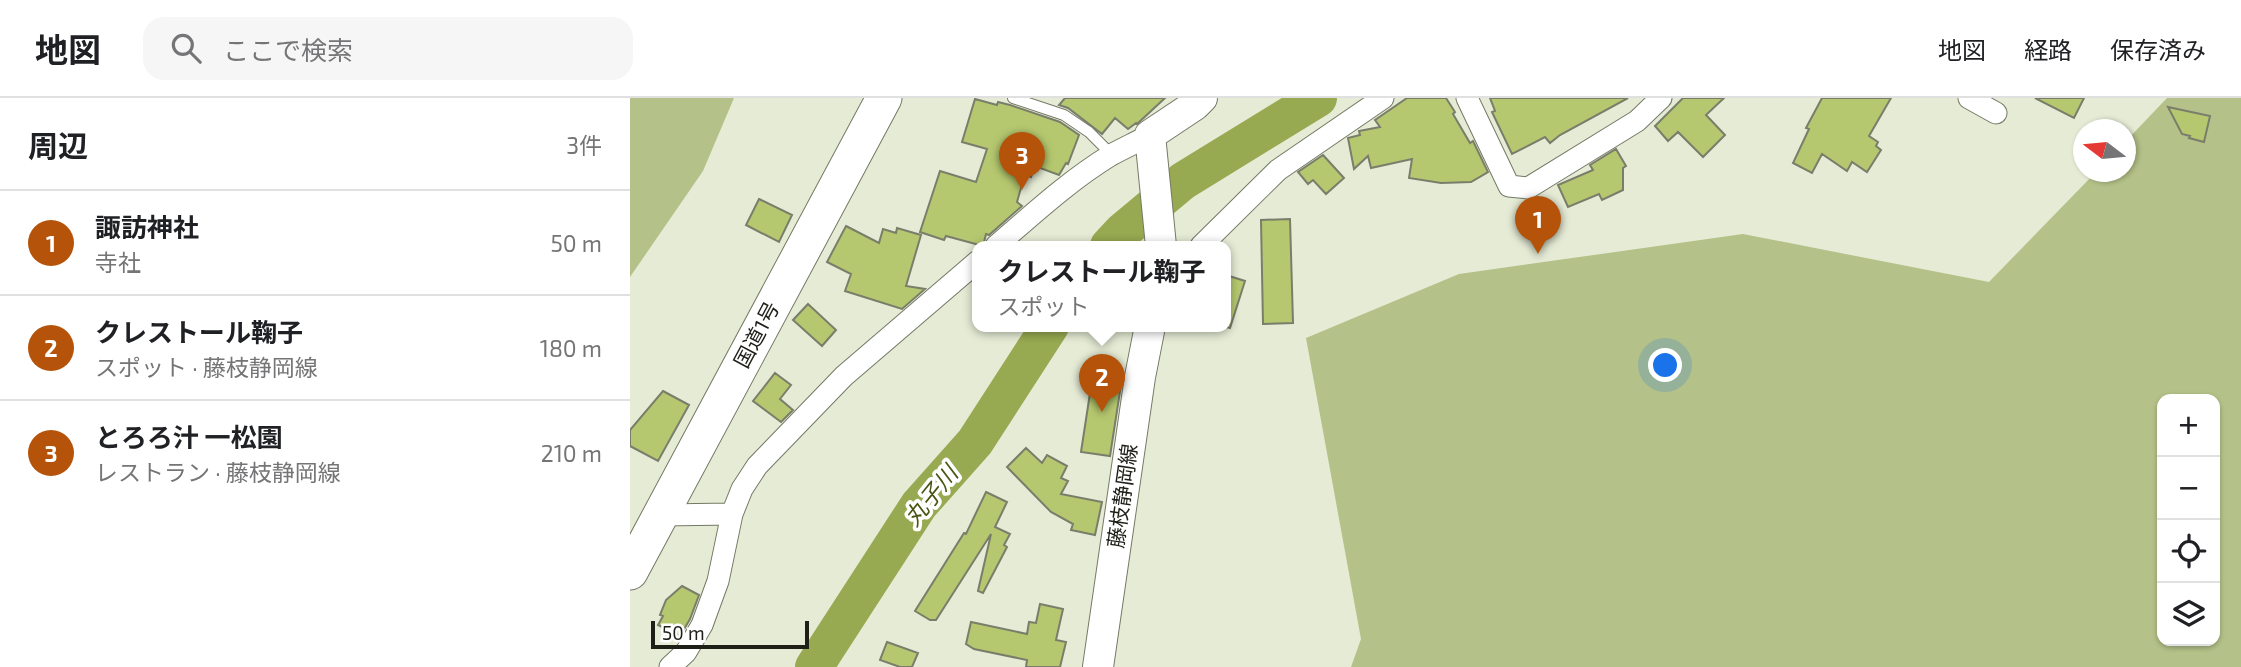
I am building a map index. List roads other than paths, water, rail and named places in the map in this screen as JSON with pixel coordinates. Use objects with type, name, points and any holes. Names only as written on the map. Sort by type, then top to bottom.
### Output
[{"type":"highway","name":"国道1号","points":[[631,569],[884,98]]},
{"type":"main road","points":[[1160,241],[1150,135],[1202,98]]},
{"type":"main road","name":"藤枝静岡線","points":[[1098,667],[1149,332]]},
{"type":"street","points":[[1206,241],[1278,170],[1383,98]]},
{"type":"street","points":[[1467,98],[1509,186],[1528,188],[1637,121],[1661,98]]},
{"type":"street","points":[[1969,98],[1996,113]]},
{"type":"street","points":[[1002,241],[1047,202],[1112,155],[1150,135]]},
{"type":"street","points":[[670,667],[685,652],[702,625],[718,581],[732,514],[742,489],[758,466],[835,386],[972,266]]},
{"type":"street","points":[[662,515],[732,514]]},
{"type":"lane","points":[[1013,98],[1064,116],[1089,132],[1112,155]]},
{"type":"waterway","name":"丸子川","points":[[1114,241],[1183,181],[1318,98]]},
{"type":"waterway","name":"丸子川","points":[[814,667],[919,505],[975,442],[1046,332]]},
{"type":"place","name":"とろろ汁 一松園","points":[[1022,190]]},
{"type":"place","name":"諏訪神社","points":[[1538,254]]},
{"type":"place","name":"クレストール鞠子","points":[[1102,412]]}]
